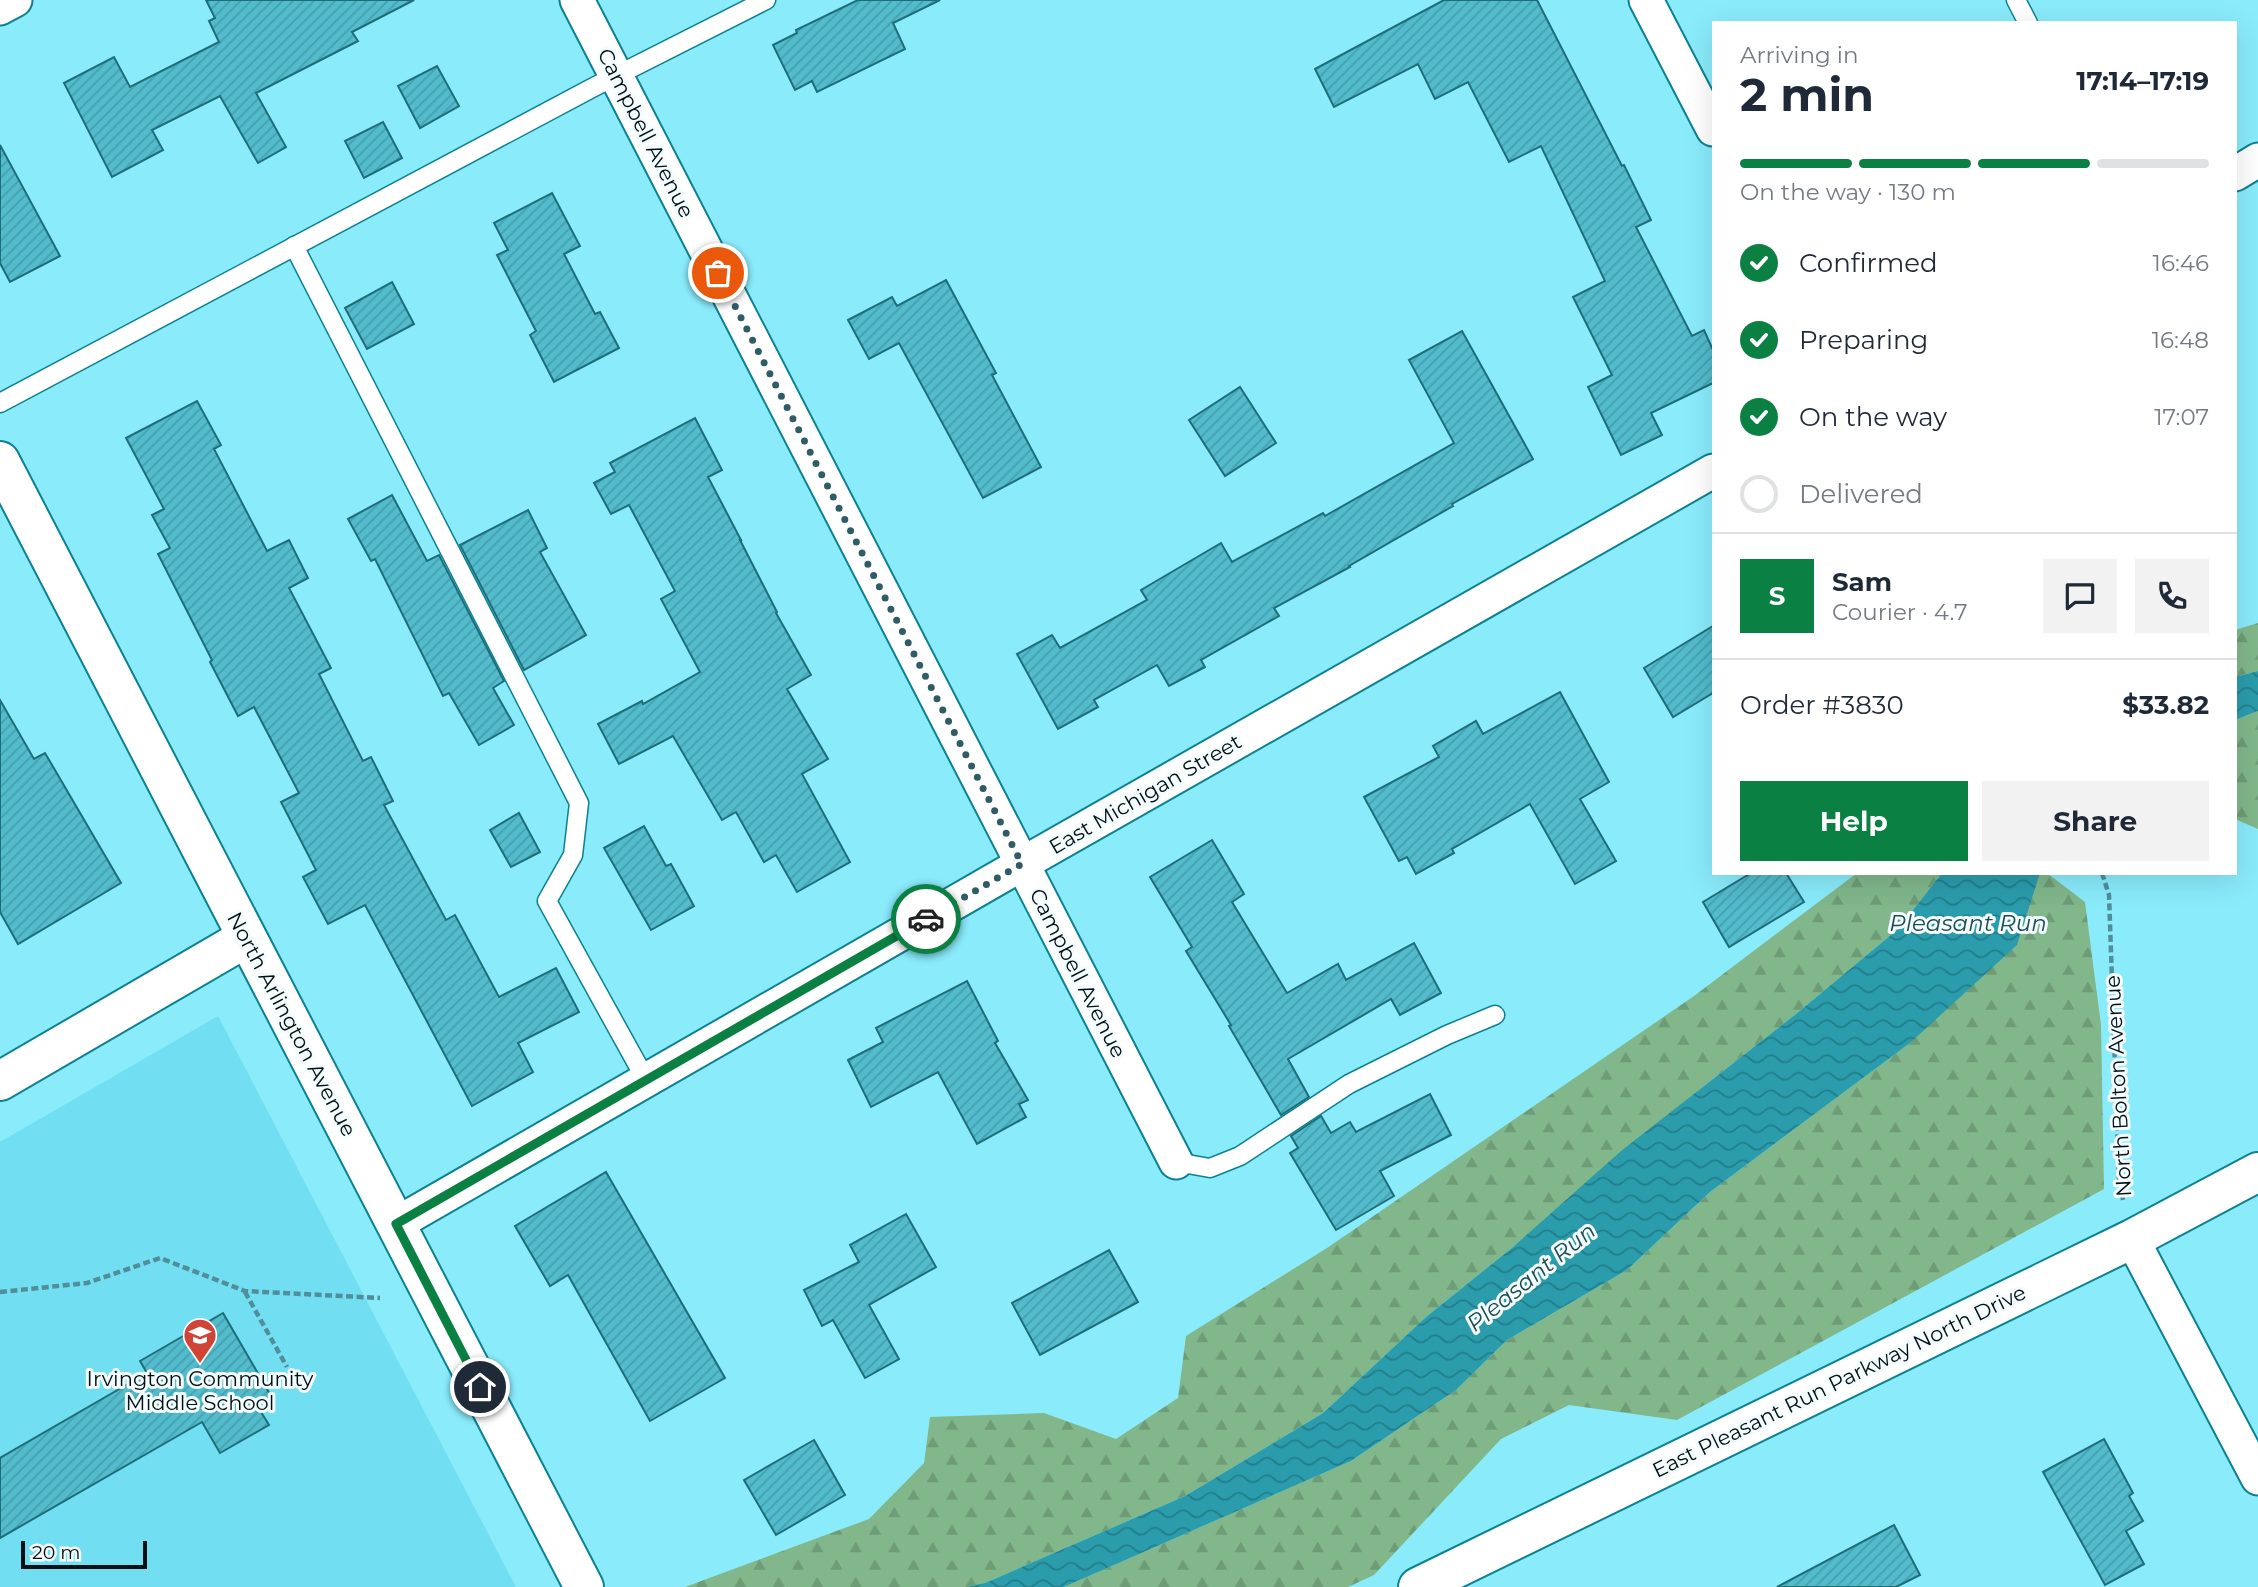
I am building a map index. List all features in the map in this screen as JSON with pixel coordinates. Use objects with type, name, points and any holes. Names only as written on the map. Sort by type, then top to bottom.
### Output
[{"type":"main road","name":"North Arlington Avenue","points":[[0,461],[584,1587]]},
{"type":"main road","points":[[0,1081],[246,938]]},
{"type":"main road","name":"East Pleasant Run Parkway North Drive","points":[[1437,1583],[2132,1239],[2258,1172]]},
{"type":"street","points":[[0,8],[15,0]]},
{"type":"street","name":"Campbell Avenue","points":[[577,0],[1176,1162]]},
{"type":"street","points":[[1646,0],[1712,128]]},
{"type":"street","points":[[2237,173],[2258,160]]},
{"type":"street","name":"East Michigan Street","points":[[396,1224],[1712,472]]},
{"type":"street","points":[[2132,1239],[2258,1478]]},
{"type":"lane","points":[[0,403],[616,76],[766,0]]},
{"type":"lane","points":[[2016,0],[2027,21]]},
{"type":"lane","points":[[294,246],[579,803],[573,855],[547,901],[646,1080]]},
{"type":"lane","points":[[1176,1162],[1210,1168],[1240,1156],[1349,1084],[1447,1035],[1495,1015]]},
{"type":"path","name":"North Bolton Avenue","points":[[2103,875],[2109,895],[2119,1180],[2132,1239]]},
{"type":"path","points":[[0,1292],[87,1283],[160,1258],[245,1291],[380,1298]]},
{"type":"path","points":[[245,1291],[288,1367]]},
{"type":"shaded area","name":"Irvington Community Middle School","points":[[218,1016],[516,1587],[0,1587],[0,1142]]},
{"type":"green space","points":[[2258,623],[2258,671],[2237,676],[2237,629]]},
{"type":"green space","points":[[2258,711],[2258,829],[2237,820],[2237,719]]},
{"type":"green space","points":[[1854,875],[1940,875],[1898,929],[1426,1317],[1323,1413],[1185,1496],[985,1583],[967,1587],[685,1587],[869,1519],[924,1463],[930,1417],[1044,1413],[1116,1439],[1178,1398],[1186,1336],[1327,1248],[1694,996]]},
{"type":"green space","points":[[2039,875],[2050,875],[2085,902],[2101,1025],[2104,1189],[1677,1420],[1569,1405],[1501,1439],[1374,1575],[1348,1587],[1064,1587],[1351,1461],[1456,1390],[1507,1340],[1627,1270],[1710,1192],[1910,1043],[2035,887]]},
{"type":"water","points":[[2258,671],[2258,711],[2237,719],[2237,676]]},
{"type":"water","name":"Pleasant Run","points":[[1940,875],[2039,875],[2017,945],[1910,1043],[1710,1192],[1627,1270],[1507,1340],[1456,1390],[1351,1461],[1064,1587],[967,1587],[985,1583],[1185,1496],[1323,1413],[1426,1317],[1513,1247],[1621,1151],[1796,1014],[1898,929]]},
{"type":"building","points":[[206,0],[414,0],[352,32],[358,41],[256,93],[286,147],[258,163],[220,96],[152,130],[163,150],[112,177],[64,83],[114,57],[130,87],[219,42],[209,21],[215,18]]},
{"type":"building","points":[[858,0],[940,0],[893,23],[905,49],[817,92],[812,81],[795,90],[773,45],[797,33],[796,30]]},
{"type":"building","points":[[1444,0],[1537,0],[1651,220],[1636,227],[1692,336],[1704,330],[1712,348],[1712,383],[1651,413],[1662,435],[1621,455],[1588,387],[1612,375],[1573,297],[1605,281],[1541,146],[1509,162],[1468,82],[1435,99],[1418,64],[1334,107],[1315,69]]},
{"type":"building","points":[[437,66],[459,106],[420,128],[398,86]]},
{"type":"building","points":[[383,122],[402,158],[364,178],[345,141]]},
{"type":"building","points":[[0,145],[60,256],[10,282],[0,263]]},
{"type":"building","points":[[552,193],[580,246],[564,254],[595,314],[600,312],[619,348],[554,382],[530,335],[536,331],[497,255],[508,250],[494,223]]},
{"type":"building","points":[[946,280],[996,373],[992,375],[1041,467],[983,498],[899,343],[869,359],[848,320],[892,297],[897,306]]},
{"type":"building","points":[[392,282],[414,324],[367,349],[345,308]]},
{"type":"building","points":[[1462,331],[1533,459],[1452,504],[1453,506],[1350,567],[1274,608],[1279,616],[1201,660],[1205,667],[1169,686],[1157,665],[1094,700],[1098,707],[1058,729],[1017,654],[1052,635],[1060,648],[1147,600],[1141,590],[1221,543],[1232,562],[1323,513],[1325,516],[1454,443],[1409,360]]},
{"type":"building","points":[[1240,387],[1276,443],[1225,476],[1189,420]]},
{"type":"building","points":[[197,401],[221,445],[214,449],[267,551],[289,540],[308,578],[289,588],[331,668],[319,674],[363,761],[371,757],[393,801],[384,805],[446,920],[455,915],[499,997],[556,968],[579,1012],[518,1043],[533,1072],[472,1106],[365,905],[328,924],[303,877],[316,870],[281,802],[299,793],[254,707],[238,716],[158,554],[170,548],[152,515],[164,509],[126,438]]},
{"type":"building","points":[[695,418],[722,470],[708,477],[776,613],[811,675],[787,689],[828,759],[802,774],[850,862],[797,892],[776,855],[764,862],[736,812],[722,820],[673,736],[619,764],[598,724],[642,701],[643,704],[700,672],[661,599],[675,591],[629,505],[611,514],[594,483],[615,472],[610,463]]},
{"type":"building","points":[[392,495],[427,561],[439,555],[504,681],[493,688],[514,725],[479,745],[449,693],[443,696],[375,559],[371,561],[348,519]]},
{"type":"building","points":[[528,510],[547,548],[540,552],[586,635],[524,670],[460,545]]},
{"type":"building","points":[[1712,627],[1712,694],[1673,717],[1644,668]]},
{"type":"building","points":[[1560,692],[1609,782],[1580,799],[1616,861],[1575,884],[1530,804],[1452,849],[1454,853],[1416,874],[1407,857],[1399,861],[1364,797],[1439,757],[1433,746],[1476,721],[1483,734]]},
{"type":"building","points":[[0,700],[34,759],[45,753],[121,883],[18,944],[0,912]]},
{"type":"building","points":[[519,813],[540,852],[511,867],[490,830]]},
{"type":"building","points":[[644,826],[666,866],[671,864],[694,906],[651,930],[604,848]]},
{"type":"building","points":[[1212,840],[1244,894],[1232,902],[1287,993],[1338,964],[1346,980],[1414,943],[1441,993],[1400,1015],[1391,999],[1288,1059],[1309,1097],[1281,1115],[1186,951],[1192,947],[1150,877]]},
{"type":"building","points":[[1748,875],[1787,875],[1804,902],[1729,947],[1703,902]]},
{"type":"building","points":[[967,981],[998,1041],[995,1043],[1028,1100],[1019,1104],[1026,1117],[977,1144],[938,1072],[871,1107],[848,1060],[883,1042],[876,1028]]},
{"type":"building","points":[[1430,1094],[1451,1135],[1380,1171],[1394,1196],[1336,1230],[1290,1153],[1298,1148],[1291,1136],[1321,1116],[1331,1133],[1350,1122],[1356,1132]]},
{"type":"building","points":[[606,1172],[725,1378],[650,1421],[568,1275],[550,1286],[515,1226]]},
{"type":"building","points":[[906,1214],[936,1267],[869,1305],[899,1359],[865,1378],[833,1320],[822,1326],[804,1290],[859,1262],[850,1245]]},
{"type":"building","points":[[1109,1250],[1138,1302],[1040,1355],[1012,1303]]},
{"type":"building","points":[[223,1313],[271,1396],[256,1404],[269,1425],[220,1453],[202,1422],[0,1538],[0,1458],[147,1373],[140,1361]]},
{"type":"building","points":[[2104,1439],[2133,1493],[2129,1496],[2143,1521],[2126,1531],[2144,1564],[2105,1585],[2043,1472]]},
{"type":"building","points":[[814,1440],[845,1495],[776,1535],[744,1480]]},
{"type":"building","points":[[1894,1525],[1920,1575],[1896,1587],[1777,1587]]},
{"type":"way so far","points":[[718,273],[1022,864],[926,919]]},
{"type":"place","name":"Irvington Community Middle School","points":[[200,1365]]},
{"type":"route","points":[[480,1387],[396,1224],[926,919]]}]
